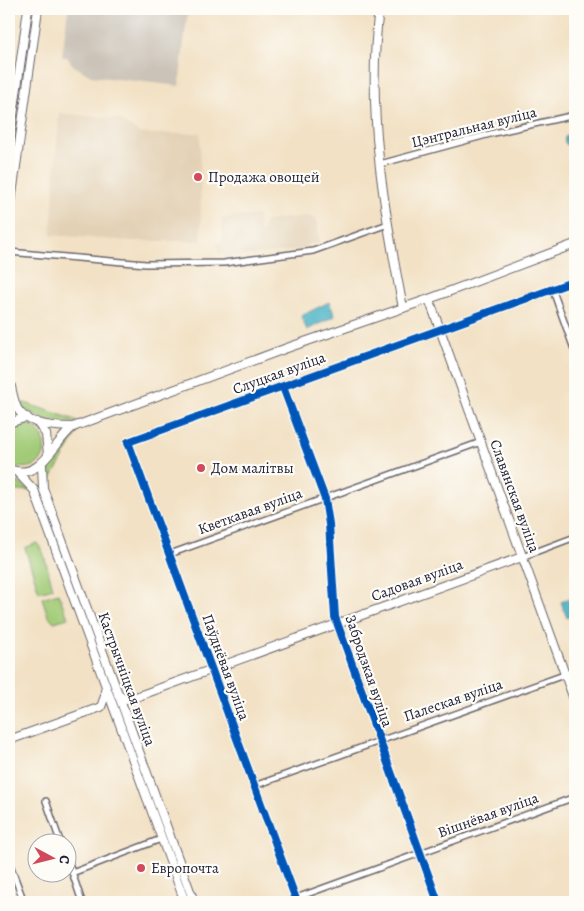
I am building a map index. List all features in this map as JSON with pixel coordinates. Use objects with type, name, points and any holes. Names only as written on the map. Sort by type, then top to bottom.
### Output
[{"type":"main road","points":[[9,144],[28,9]]},
{"type":"main road","points":[[9,216],[38,9]]},
{"type":"main road","points":[[379,9],[373,59],[380,164],[388,224],[403,308]]},
{"type":"main road","points":[[9,469],[18,472],[34,470],[42,465],[62,436],[73,427],[429,299],[575,244]]},
{"type":"main road","name":"Славянская вуліца","points":[[429,299],[575,702]]},
{"type":"main road","points":[[9,377],[17,408],[27,417],[37,422],[73,427]]},
{"type":"main road","points":[[9,423],[27,417]]},
{"type":"main road","points":[[37,422],[46,434],[48,454]]},
{"type":"main road","name":"Кастрычніцкая вуліца","points":[[42,465],[43,488],[194,902]]},
{"type":"main road","name":"Кастрычніцкая вуліца","points":[[18,472],[34,490],[185,902]]},
{"type":"main road","name":"Садовая вуліца","points":[[127,700],[522,557]]},
{"type":"main road","points":[[9,740],[87,713],[101,706],[105,696],[105,684]]},
{"type":"main road","points":[[118,694],[127,700],[124,711]]},
{"type":"main road","points":[[87,713],[110,711],[121,725]]},
{"type":"street","name":"Цэнтральная вуліца","points":[[380,164],[494,133],[575,115]]},
{"type":"street","points":[[9,252],[131,262],[224,263],[313,251],[388,224]]},
{"type":"street","name":"Слуцкая вуліца","points":[[128,442],[575,281]]},
{"type":"street","points":[[554,287],[575,352]]},
{"type":"street","name":"Забродзкая вуліца","points":[[284,387],[325,499],[329,524],[335,617],[438,902]]},
{"type":"street","name":"Паўднёвая вуліца","points":[[128,442],[296,900]]},
{"type":"street","name":"Кветкавая вуліца","points":[[170,554],[481,442]]},
{"type":"street","name":"Садовая вуліца","points":[[522,557],[575,538]]},
{"type":"street","name":"Палеская вуліца","points":[[254,786],[575,671]]},
{"type":"street","name":"Вішнёвая вуліца","points":[[296,900],[575,797]]},
{"type":"street","points":[[46,801],[58,834]]},
{"type":"street","points":[[78,871],[161,838]]},
{"type":"street","points":[[9,862],[24,902]]},
{"type":"street","points":[[76,884],[82,902]]},
{"type":"shaded area","points":[[68,9],[188,9],[179,86],[91,76],[74,66],[67,57],[62,57]]},
{"type":"shaded area","points":[[59,113],[119,119],[141,134],[200,133],[201,241],[132,241],[51,235]]},
{"type":"shaded area","points":[[258,215],[260,235],[265,221],[305,216],[317,219],[319,243],[308,244],[305,249],[262,254],[225,258],[224,254],[218,254],[217,243],[223,242],[221,218]]},
{"type":"green space","points":[[25,403],[76,420],[77,423],[46,420],[22,408],[21,404]]},
{"type":"green space","points":[[20,424],[32,425],[43,437],[44,454],[42,459],[34,466],[24,468],[13,466],[9,463],[9,429]]},
{"type":"green space","points":[[78,432],[49,482],[46,484],[49,469],[60,445],[65,439]]},
{"type":"green space","points":[[9,476],[29,490],[17,491],[9,486]]},
{"type":"green space","points":[[37,543],[43,552],[53,588],[39,592],[25,548]]},
{"type":"green space","points":[[58,593],[68,618],[54,622],[48,616],[42,598]]},
{"type":"water","points":[[570,134],[576,140],[570,146],[564,140]]},
{"type":"water","points":[[329,302],[335,316],[307,330],[301,316]]},
{"type":"water","points":[[569,599],[575,614],[567,618],[561,602]]},
{"type":"cycle path","points":[[297,902],[128,442],[575,281]]},
{"type":"cycle path","points":[[283,387],[325,499],[329,524],[335,617],[438,902]]},
{"type":"place","name":"Продажа овощей","points":[[198,177]]},
{"type":"place","name":"Дом малітвы","points":[[201,468]]},
{"type":"place","name":"Европочта","points":[[141,868]]}]
